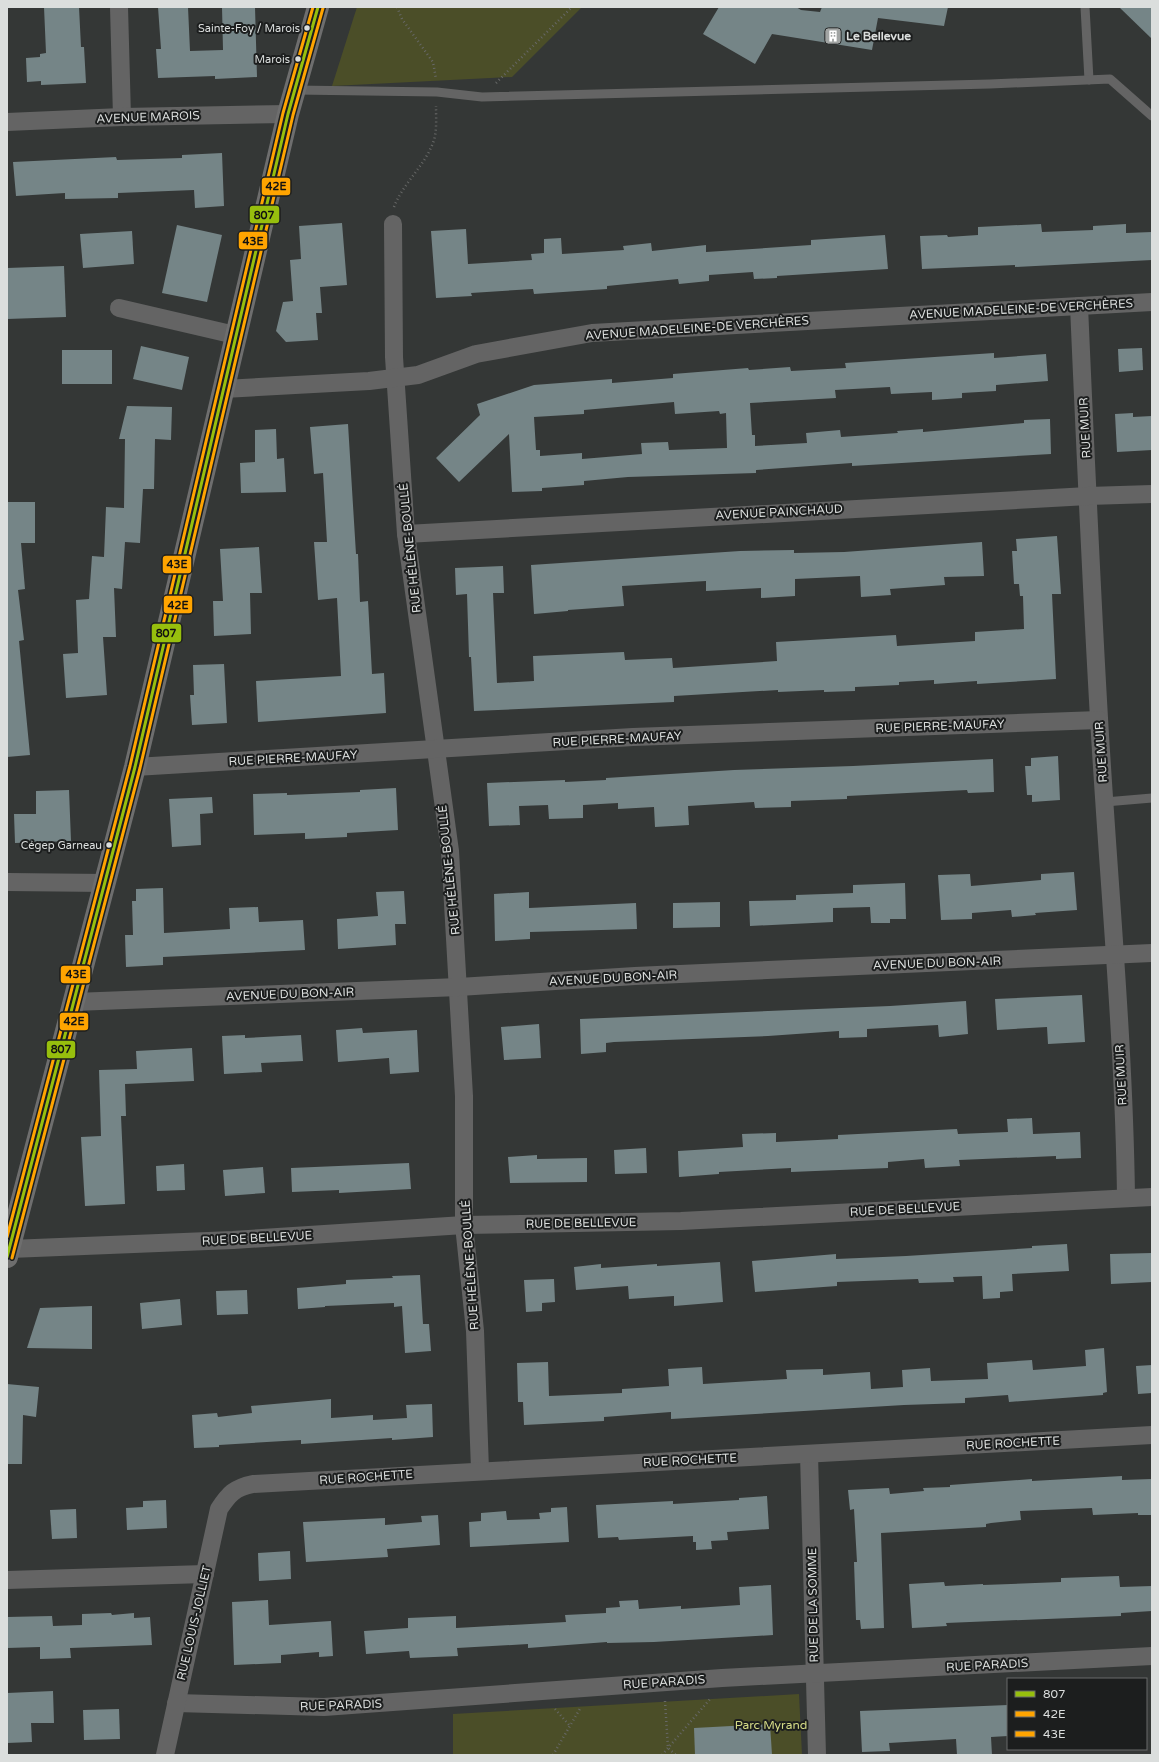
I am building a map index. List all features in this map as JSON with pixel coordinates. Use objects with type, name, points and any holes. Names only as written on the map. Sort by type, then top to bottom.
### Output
[{"type":"main road","points":[[8,1253],[106,883],[135,767],[288,114],[318,7]]},
{"type":"street","points":[[119,7],[122,117]]},
{"type":"street","name":"AVENUE MAROIS","points":[[7,122],[122,117],[288,114]]},
{"type":"street","name":"RUE HÉLÈNE-BOULLÉ","points":[[393,224],[394,349],[406,534],[450,851],[459,987],[464,1096],[464,1225],[475,1332],[480,1470]]},
{"type":"street","name":"AVENUE MADELEINE-DE VERCHÈRES","points":[[224,389],[369,381],[418,375],[476,354],[592,333],[1152,302]]},
{"type":"street","name":"RUE MUIR","points":[[1079,306],[1099,720],[1115,956],[1126,1197]]},
{"type":"street","points":[[118,308],[235,336]]},
{"type":"street","name":"AVENUE PAINCHAUD","points":[[406,534],[1088,496],[1152,494]]},
{"type":"street","name":"RUE PIERRE-MAUFAY","points":[[135,767],[633,737],[1099,720]]},
{"type":"street","points":[[7,882],[106,883]]},
{"type":"street","name":"AVENUE DU BON-AIR","points":[[74,1002],[459,987],[635,976],[1115,956],[1152,953]]},
{"type":"street","name":"RUE DE BELLEVUE","points":[[8,1253],[464,1225],[681,1221],[1126,1197],[1152,1197]]},
{"type":"street","name":"RUE ROCHETTE","points":[[229,1493],[244,1486],[253,1484],[480,1470],[1152,1435]]},
{"type":"street","name":"RUE DE LA SOMME","points":[[809,1454],[817,1755]]},
{"type":"street","name":"RUE LOUIS-JOLLIET","points":[[165,1755],[219,1510],[229,1493]]},
{"type":"street","points":[[7,1580],[205,1574]]},
{"type":"street","name":"RUE PARADIS","points":[[176,1703],[324,1707],[722,1678],[1152,1656]]},
{"type":"lane","points":[[1085,7],[1089,80]]},
{"type":"lane","points":[[295,90],[437,92],[482,97],[1110,79],[1152,116]]},
{"type":"lane","points":[[1105,802],[1152,798]]},
{"type":"path","points":[[393,224],[393,208],[396,200],[423,161],[434,140],[437,92],[435,66],[402,19],[397,7]]},
{"type":"path","points":[[482,97],[572,7]]},
{"type":"path","points":[[662,1755],[718,1691],[722,1678]]},
{"type":"path","points":[[664,1682],[668,1748],[676,1755]]},
{"type":"path","points":[[553,1755],[593,1687]]},
{"type":"green space","points":[[357,7],[582,7],[512,77],[332,86]]},
{"type":"green space","name":"Parc Myrand","points":[[799,1694],[802,1755],[453,1755],[453,1714]]},
{"type":"building","points":[[44,7],[79,7],[81,47],[84,47],[86,83],[41,85],[41,81],[27,82],[26,58],[40,57],[40,54],[46,53]]},
{"type":"building","points":[[158,7],[188,7],[190,51],[223,50],[222,7],[255,7],[257,77],[215,79],[215,76],[158,78],[156,49],[161,49]]},
{"type":"building","name":"Le Bellevue","points":[[719,7],[796,7],[801,10],[820,12],[822,7],[948,7],[944,26],[878,18],[872,50],[772,34],[755,64],[703,34]]},
{"type":"building","points":[[1119,7],[1152,7],[1152,39]]},
{"type":"building","points":[[222,153],[224,206],[195,208],[194,190],[118,193],[118,198],[65,199],[65,193],[16,196],[13,162],[116,157],[117,160],[182,158],[182,155]]},
{"type":"building","points":[[342,223],[347,285],[320,287],[322,313],[316,313],[318,340],[286,342],[276,331],[283,302],[293,301],[290,260],[301,259],[299,226]]},
{"type":"building","points":[[1041,224],[1042,232],[1093,230],[1093,226],[1126,224],[1126,233],[1152,232],[1152,260],[1015,267],[1015,265],[922,269],[920,236],[947,235],[948,237],[978,235],[978,227]]},
{"type":"building","points":[[177,225],[222,235],[207,302],[162,293]]},
{"type":"building","points":[[466,229],[468,264],[532,260],[531,254],[544,253],[544,239],[561,238],[562,254],[624,250],[623,246],[651,243],[652,251],[706,245],[706,252],[811,245],[811,240],[885,235],[888,269],[777,276],[777,278],[754,279],[753,272],[709,275],[709,281],[679,284],[678,279],[607,286],[607,289],[534,294],[533,289],[471,293],[472,296],[436,298],[431,231]]},
{"type":"building","points":[[132,231],[134,264],[83,268],[80,234]]},
{"type":"building","points":[[64,266],[66,317],[7,319],[7,268]]},
{"type":"building","points":[[141,346],[189,357],[182,390],[133,379]]},
{"type":"building","points":[[1142,348],[1143,370],[1119,372],[1118,349]]},
{"type":"building","points":[[62,350],[112,350],[112,384],[62,384]]},
{"type":"building","points":[[994,353],[994,358],[1046,354],[1048,381],[996,385],[996,391],[962,393],[962,398],[932,400],[932,392],[891,394],[890,387],[835,390],[836,398],[750,403],[752,435],[755,435],[755,446],[807,443],[806,433],[840,430],[841,437],[898,433],[897,431],[923,429],[923,432],[1024,423],[1024,420],[1050,419],[1051,454],[852,466],[852,463],[756,470],[756,473],[628,477],[584,481],[584,485],[542,488],[542,491],[512,492],[509,434],[459,482],[436,458],[480,415],[477,404],[534,385],[612,379],[612,383],[673,378],[673,374],[748,368],[749,370],[790,367],[791,371],[846,368],[845,363]],"holes":[[[674,402],[675,414],[719,411],[720,414],[726,413],[727,448],[669,450],[668,442],[641,443],[642,454],[582,459],[582,453],[540,456],[540,450],[536,450],[534,417],[584,414],[584,410]]]},
{"type":"building","points":[[127,406],[172,407],[171,440],[155,439],[154,489],[143,489],[140,543],[125,542],[122,589],[114,588],[116,637],[103,637],[107,695],[66,698],[63,654],[78,653],[76,600],[89,599],[92,556],[104,557],[106,507],[124,508],[125,439],[119,439]]},
{"type":"building","points":[[1133,413],[1133,417],[1152,416],[1152,450],[1117,452],[1115,414]]},
{"type":"building","points":[[348,424],[356,554],[358,554],[360,602],[368,601],[372,674],[384,673],[386,713],[258,722],[256,681],[341,676],[337,598],[318,600],[314,542],[327,542],[323,473],[314,474],[310,427]]},
{"type":"building","points":[[276,429],[277,459],[284,458],[286,492],[241,493],[240,463],[255,462],[255,430]]},
{"type":"building","points":[[7,502],[35,502],[35,543],[21,543],[25,589],[18,590],[24,640],[19,641],[30,755],[7,757]]},
{"type":"building","points":[[1057,536],[1061,594],[1052,594],[1056,679],[977,684],[977,681],[934,684],[934,680],[899,682],[899,685],[855,687],[855,691],[824,692],[824,690],[778,692],[778,690],[674,696],[674,702],[474,711],[471,657],[469,657],[467,594],[456,595],[455,568],[503,566],[504,593],[493,593],[497,683],[534,681],[533,656],[624,652],[625,660],[672,658],[673,668],[777,661],[776,642],[896,635],[897,646],[975,641],[975,632],[1024,629],[1023,596],[1020,596],[1019,584],[1014,584],[1012,551],[1017,551],[1016,539]]},
{"type":"building","points":[[982,542],[984,576],[944,577],[945,585],[890,589],[891,595],[861,597],[860,576],[795,579],[795,596],[761,598],[761,588],[706,591],[706,581],[622,586],[624,606],[534,614],[531,565],[740,551],[794,550],[794,553],[844,552]]},
{"type":"building","points":[[259,547],[262,593],[250,593],[251,634],[214,636],[213,601],[223,601],[220,549]]},
{"type":"building","points":[[224,664],[227,723],[192,725],[190,695],[194,695],[193,665]]},
{"type":"building","points":[[1058,756],[1060,800],[1032,802],[1032,795],[1027,795],[1025,766],[1031,766],[1031,758]]},
{"type":"building","points":[[993,759],[994,792],[968,793],[967,790],[847,796],[847,799],[791,801],[791,807],[755,808],[754,802],[688,806],[689,825],[655,827],[654,807],[618,809],[618,803],[583,805],[583,818],[549,819],[548,805],[519,806],[520,825],[489,826],[487,783],[565,780],[565,782],[734,770]]},
{"type":"building","points":[[396,788],[398,830],[347,833],[347,837],[305,839],[305,833],[254,835],[253,794],[287,793],[287,795],[360,792],[360,790]]},
{"type":"building","points":[[69,790],[71,841],[15,843],[14,814],[36,814],[36,791]]},
{"type":"building","points":[[212,797],[213,813],[200,814],[201,845],[172,847],[169,799]]},
{"type":"building","points":[[1074,872],[1077,910],[1035,913],[1036,915],[1012,917],[1011,910],[972,913],[972,919],[941,920],[938,875],[970,874],[971,886],[1041,880],[1041,874]]},
{"type":"building","points":[[905,883],[906,919],[890,919],[890,923],[871,923],[870,907],[833,908],[833,922],[750,926],[749,901],[796,900],[796,895],[853,893],[853,885]]},
{"type":"building","points":[[163,888],[164,933],[230,929],[229,908],[258,907],[259,922],[303,920],[305,950],[163,957],[163,965],[126,967],[125,935],[133,935],[132,901],[136,901],[136,889]]},
{"type":"building","points":[[404,891],[406,924],[395,924],[396,945],[338,949],[337,919],[378,916],[376,892]]},
{"type":"building","points":[[529,892],[529,908],[636,903],[637,929],[530,932],[530,939],[495,941],[494,894]]},
{"type":"building","points":[[720,902],[720,927],[673,928],[673,903]]},
{"type":"building","points":[[1082,995],[1085,1042],[1048,1044],[1047,1027],[997,1030],[995,999]]},
{"type":"building","points":[[966,1001],[968,1034],[939,1037],[938,1025],[867,1029],[867,1037],[839,1038],[839,1031],[768,1036],[614,1042],[606,1043],[606,1052],[581,1054],[580,1019],[890,1006]]},
{"type":"building","points":[[539,1024],[541,1058],[504,1060],[501,1027]]},
{"type":"building","points":[[362,1028],[363,1033],[417,1030],[419,1072],[390,1074],[389,1058],[338,1062],[336,1030]]},
{"type":"building","points":[[245,1035],[245,1038],[301,1035],[303,1061],[261,1063],[262,1072],[224,1074],[222,1036]]},
{"type":"building","points":[[192,1048],[194,1081],[125,1084],[126,1116],[121,1116],[125,1204],[85,1206],[81,1137],[101,1136],[99,1070],[137,1069],[136,1051]]},
{"type":"building","points":[[1032,1118],[1033,1134],[1080,1132],[1081,1158],[1056,1159],[1056,1156],[959,1160],[960,1166],[925,1168],[924,1159],[888,1162],[888,1168],[791,1172],[791,1168],[719,1172],[719,1174],[679,1177],[678,1151],[743,1147],[742,1134],[776,1133],[776,1142],[838,1139],[838,1135],[957,1129],[958,1134],[1008,1132],[1007,1119]]},
{"type":"building","points":[[646,1148],[647,1173],[615,1174],[614,1150]]},
{"type":"building","points":[[537,1155],[537,1159],[587,1158],[587,1182],[510,1183],[508,1157]]},
{"type":"building","points":[[409,1163],[411,1189],[339,1193],[339,1190],[292,1192],[291,1168]]},
{"type":"building","points":[[184,1164],[185,1190],[157,1191],[156,1166]]},
{"type":"building","points":[[263,1167],[265,1193],[225,1196],[223,1170]]},
{"type":"building","points":[[1067,1244],[1069,1271],[1012,1274],[1013,1291],[1000,1292],[1000,1298],[983,1299],[982,1276],[953,1277],[954,1282],[919,1283],[918,1279],[837,1282],[837,1286],[755,1292],[752,1261],[836,1254],[836,1259],[906,1256],[1032,1248],[1032,1246]]},
{"type":"building","points":[[1152,1253],[1152,1282],[1111,1284],[1110,1254]]},
{"type":"building","points":[[720,1262],[723,1302],[674,1306],[674,1296],[629,1299],[628,1286],[576,1290],[574,1267],[601,1264],[601,1268]]},
{"type":"building","points":[[420,1275],[423,1324],[429,1324],[431,1351],[405,1353],[402,1306],[394,1307],[394,1303],[325,1306],[298,1309],[297,1288],[346,1284],[346,1280]]},
{"type":"building","points":[[554,1279],[555,1302],[542,1303],[542,1311],[526,1312],[524,1280]]},
{"type":"building","points":[[247,1290],[248,1314],[217,1315],[216,1291]]},
{"type":"building","points":[[180,1299],[182,1325],[142,1329],[140,1303]]},
{"type":"building","points":[[92,1306],[92,1349],[27,1348],[40,1308]]},
{"type":"building","points":[[1104,1348],[1107,1392],[1103,1393],[1103,1395],[1009,1402],[1008,1395],[965,1398],[965,1403],[904,1405],[671,1419],[671,1412],[604,1417],[604,1421],[524,1425],[523,1402],[518,1402],[517,1363],[548,1362],[549,1396],[622,1393],[622,1389],[669,1386],[668,1369],[702,1367],[703,1384],[787,1379],[786,1370],[823,1369],[823,1375],[870,1372],[871,1389],[903,1387],[902,1370],[930,1368],[931,1381],[988,1379],[987,1363],[1032,1360],[1033,1370],[1086,1366],[1085,1350]]},
{"type":"building","points":[[1152,1365],[1152,1393],[1138,1394],[1136,1366]]},
{"type":"building","points":[[7,1384],[39,1387],[36,1417],[23,1415],[22,1464],[7,1464]]},
{"type":"building","points":[[331,1399],[331,1418],[373,1415],[373,1420],[407,1418],[406,1405],[432,1404],[433,1437],[301,1444],[301,1440],[194,1448],[192,1415],[217,1413],[218,1417],[252,1413],[251,1406]]},
{"type":"building","points":[[1122,1476],[1122,1480],[1152,1479],[1152,1515],[1138,1515],[1138,1513],[1093,1515],[1092,1508],[1020,1511],[1021,1520],[986,1524],[986,1527],[881,1533],[884,1628],[861,1629],[860,1620],[856,1620],[854,1562],[857,1562],[854,1509],[850,1510],[848,1490],[889,1488],[890,1494],[924,1491],[923,1488],[950,1487],[950,1485],[1032,1479],[1032,1481]]},
{"type":"building","points":[[767,1496],[769,1529],[727,1532],[728,1540],[711,1541],[712,1549],[696,1550],[696,1542],[693,1542],[693,1536],[619,1540],[618,1537],[598,1538],[596,1505],[673,1501],[673,1504],[739,1500],[739,1498]]},
{"type":"building","points":[[166,1500],[167,1528],[127,1530],[126,1508],[143,1507],[143,1501]]},
{"type":"building","points":[[567,1507],[569,1542],[470,1547],[469,1522],[481,1521],[481,1513],[506,1511],[507,1520],[540,1519],[539,1513],[551,1512],[551,1508]]},
{"type":"building","points":[[76,1509],[77,1538],[52,1539],[50,1510]]},
{"type":"building","points":[[438,1515],[440,1545],[387,1549],[388,1557],[306,1562],[303,1522],[385,1518],[385,1525],[422,1522],[421,1516]]},
{"type":"building","points":[[290,1551],[291,1579],[259,1581],[258,1553]]},
{"type":"building","points":[[1119,1576],[1120,1587],[1152,1586],[1152,1611],[1121,1613],[1121,1616],[946,1623],[947,1626],[912,1628],[909,1584],[944,1582],[945,1586],[983,1585],[1061,1582],[1061,1578]]},
{"type":"building","points":[[771,1585],[773,1635],[654,1642],[607,1642],[528,1648],[528,1644],[457,1648],[458,1656],[410,1658],[409,1651],[366,1654],[364,1631],[408,1628],[408,1618],[456,1616],[456,1628],[566,1622],[565,1615],[606,1613],[606,1608],[620,1607],[619,1601],[638,1600],[639,1609],[681,1606],[681,1609],[740,1605],[739,1587]]},
{"type":"building","points":[[268,1600],[269,1625],[331,1621],[333,1656],[319,1657],[319,1652],[281,1655],[281,1663],[234,1665],[232,1602]]},
{"type":"building","points":[[111,1613],[112,1615],[134,1613],[134,1618],[150,1617],[152,1645],[70,1648],[71,1658],[40,1659],[40,1647],[7,1648],[7,1617],[52,1616],[53,1626],[82,1625],[82,1614]]},
{"type":"building","points":[[53,1691],[54,1723],[31,1723],[32,1742],[7,1743],[7,1693]]},
{"type":"building","points":[[1007,1705],[1007,1736],[991,1737],[992,1755],[957,1755],[956,1739],[889,1743],[890,1751],[862,1752],[860,1711]]},
{"type":"building","points":[[119,1709],[120,1739],[84,1740],[83,1710]]},
{"type":"building","points":[[770,1724],[772,1755],[695,1755],[694,1728]]},
{"type":"transit line","name":"43E","points":[[7,1237],[130,766],[283,113],[313,7]]},
{"type":"transit line","name":"807","points":[[7,1257],[135,767],[288,114],[318,7]]},
{"type":"transit line","name":"42E","points":[[12,1258],[140,768],[293,115],[323,8]]},
{"type":"place","name":"Sainte-Foy / Marois","points":[[307,28]]},
{"type":"place","name":"Le Bellevue","points":[[833,36]]},
{"type":"place","name":"Marois","points":[[298,59]]},
{"type":"place","name":"Cégep Garneau","points":[[109,845]]}]
